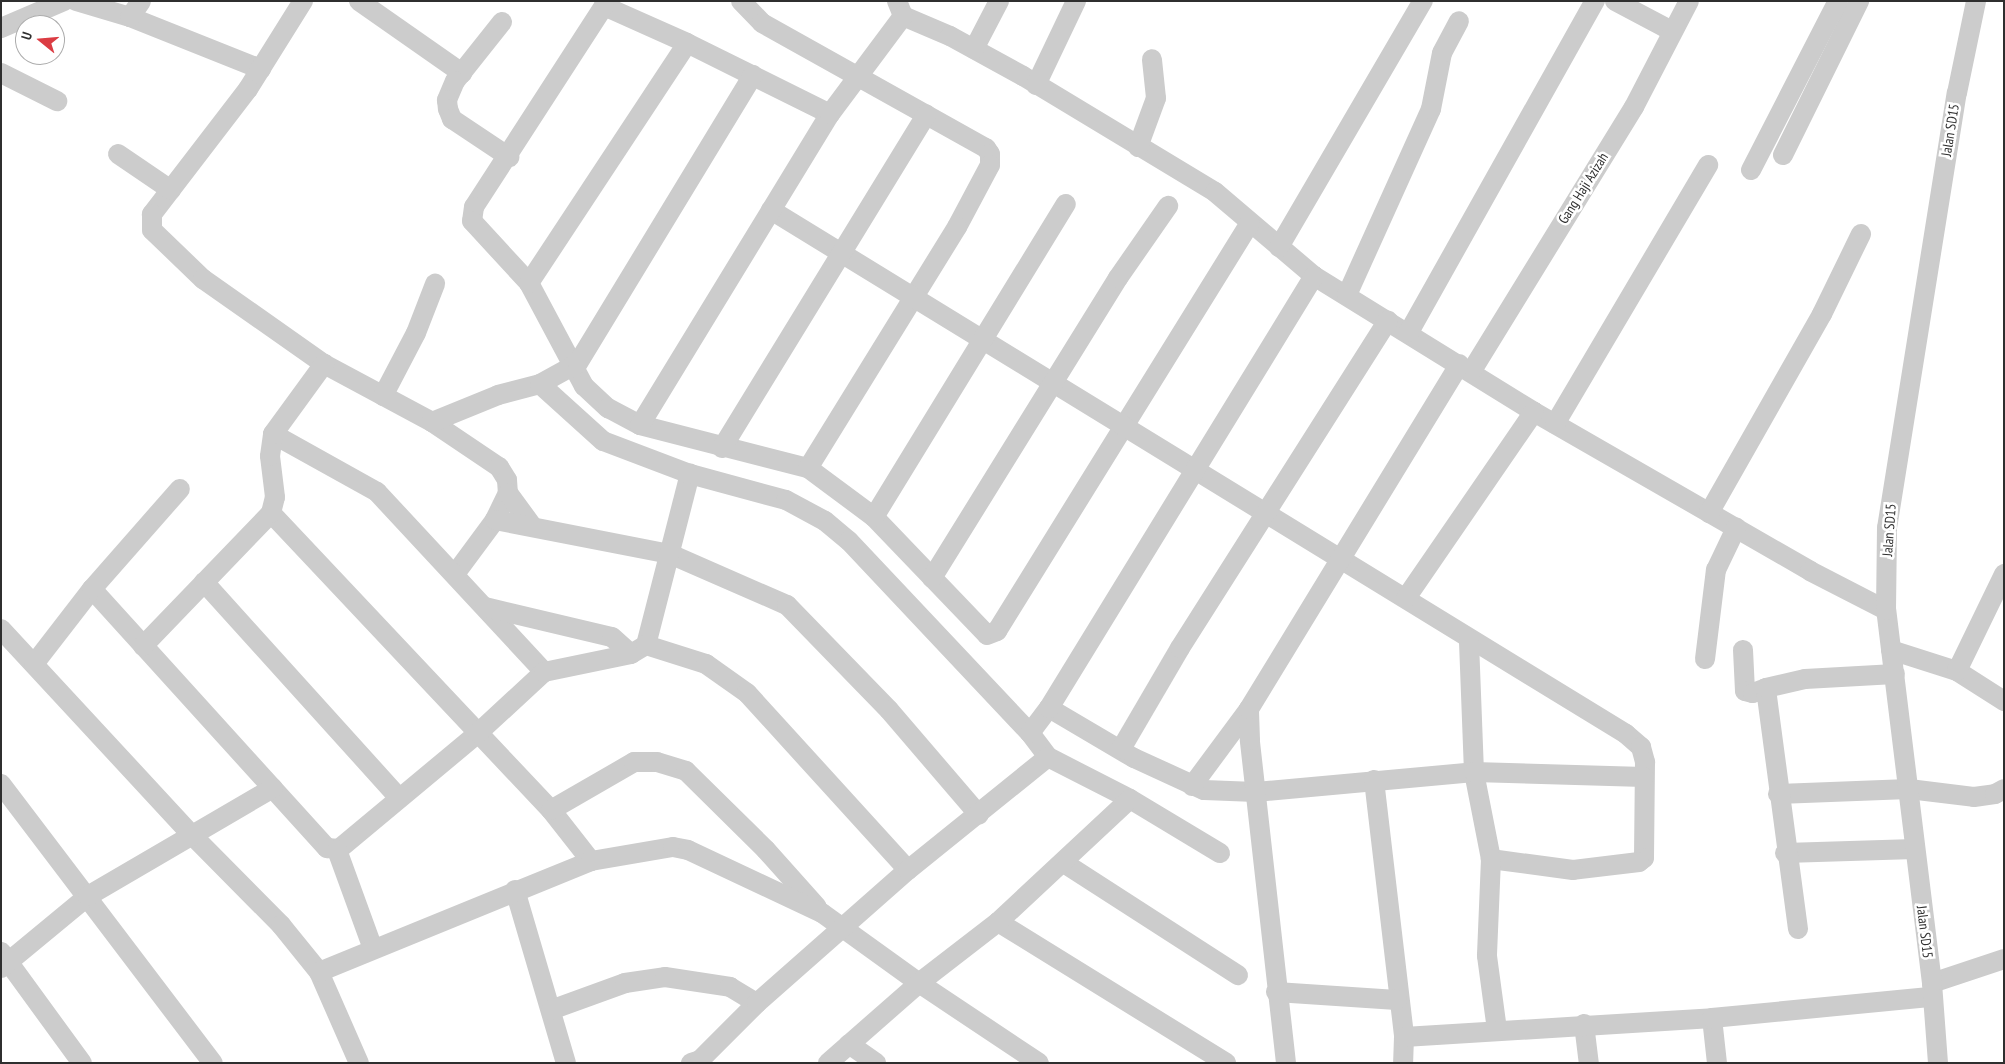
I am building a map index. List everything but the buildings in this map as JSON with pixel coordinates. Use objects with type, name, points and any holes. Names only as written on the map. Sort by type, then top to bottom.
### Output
[{"type":"street","points":[[1,28],[64,1]]},
{"type":"street","points":[[76,1],[136,9],[261,69]]},
{"type":"street","points":[[303,1],[261,69],[152,214],[152,230],[211,284],[324,364],[432,422],[498,467],[507,480],[508,493],[495,520],[455,574]]},
{"type":"street","points":[[359,1],[462,73]]},
{"type":"street","points":[[741,1],[762,23],[986,148],[990,165],[957,227],[808,468]]},
{"type":"street","points":[[974,49],[999,1]]},
{"type":"street","points":[[1036,85],[1076,1]]},
{"type":"street","points":[[1279,247],[1422,1]]},
{"type":"street","points":[[1615,1],[1672,31]]},
{"type":"street","name":"Gang Haji Azizah","points":[[1192,786],[1249,709],[1338,560],[1466,368],[1634,107],[1689,1]]},
{"type":"street","points":[[1750,170],[1838,1]]},
{"type":"street","points":[[1783,155],[1858,1]]},
{"type":"street","name":"Jalan SD15","points":[[1938,1063],[1932,990],[1886,610],[1887,528],[1923,317],[1955,102],[1976,1]]},
{"type":"street","points":[[1409,332],[1589,4]]},
{"type":"street","points":[[830,114],[688,43],[604,6],[509,157],[474,207],[472,221],[529,284],[569,369],[608,408],[640,425],[722,448],[808,468],[874,517],[984,633],[994,633],[1126,427],[1250,223]]},
{"type":"street","points":[[640,425],[830,114],[858,77],[900,9],[1036,85],[1211,190],[1314,276],[1409,332],[1534,412],[1709,513],[1886,610]]},
{"type":"street","points":[[1347,295],[1431,109],[1442,53],[1459,21]]},
{"type":"street","points":[[502,22],[462,73],[448,100],[452,119],[509,157]]},
{"type":"street","points":[[529,284],[688,43]]},
{"type":"street","points":[[1138,147],[1156,98],[1152,59]]},
{"type":"street","points":[[1,73],[57,101]]},
{"type":"street","points":[[432,422],[498,395],[543,382],[569,369],[585,354],[753,75]]},
{"type":"street","points":[[722,448],[926,115]]},
{"type":"street","points":[[118,154],[171,190]]},
{"type":"street","points":[[1555,424],[1708,165]]},
{"type":"street","points":[[874,517],[1066,204]]},
{"type":"street","points":[[932,578],[1118,278],[1168,206]]},
{"type":"street","points":[[771,210],[1126,427],[1338,560],[1406,598],[1469,640],[1626,734],[1640,747],[1646,762],[1644,777],[1647,853],[1639,862],[1573,870],[1491,859]]},
{"type":"street","points":[[1709,513],[1822,314],[1861,234]]},
{"type":"street","points":[[1048,757],[1040,721],[1314,276]]},
{"type":"street","points":[[384,396],[416,333],[435,284]]},
{"type":"street","points":[[1122,749],[1180,648],[1388,320]]},
{"type":"street","points":[[143,646],[271,513],[275,497],[270,456],[273,434],[324,364]]},
{"type":"street","points":[[543,382],[603,441],[690,474],[786,500],[825,521],[849,541],[1040,721],[1122,749],[1134,758],[1192,786],[1223,792],[1256,792],[1474,772],[1644,777]]},
{"type":"street","points":[[1406,598],[1534,412]]},
{"type":"street","points":[[273,434],[372,489],[455,574],[544,672]]},
{"type":"street","points":[[639,649],[670,554],[690,474]]},
{"type":"street","points":[[34,664],[92,589],[180,489]]},
{"type":"street","points":[[508,493],[533,527]]},
{"type":"street","points":[[271,513],[551,810],[591,861]]},
{"type":"street","points":[[495,520],[670,554],[756,590],[796,612],[889,710],[979,815]]},
{"type":"street","points":[[1704,658],[1716,570],[1736,528]]},
{"type":"street","points":[[1956,671],[2004,574]]},
{"type":"street","points":[[204,582],[398,797]]},
{"type":"street","points":[[92,589],[327,848],[337,850]]},
{"type":"street","points":[[486,608],[612,637],[639,649],[706,664],[747,693],[908,870]]},
{"type":"street","points":[[1,629],[192,835],[281,925],[319,972],[359,1063]]},
{"type":"street","points":[[1469,640],[1474,772],[1491,859],[1487,956],[1497,1030]]},
{"type":"street","points":[[337,850],[398,797],[478,733],[544,672],[639,649]]},
{"type":"street","points":[[1743,650],[1745,691],[1753,693],[1805,679],[1895,674]]},
{"type":"street","points":[[1891,650],[1956,671],[2004,701]]},
{"type":"street","points":[[1766,688],[1785,853],[1798,929]]},
{"type":"street","points":[[1249,709],[1276,992],[1286,1063]]},
{"type":"street","points":[[699,1062],[756,1003],[794,973],[842,927],[908,870],[979,815],[1048,757]]},
{"type":"street","points":[[1048,757],[1130,799],[1220,853]]},
{"type":"street","points":[[551,810],[634,762],[657,762],[686,771],[766,850],[822,913]]},
{"type":"street","points":[[1374,780],[1397,1000],[1404,1037],[1403,1063]]},
{"type":"street","points":[[1,784],[88,896],[213,1063]]},
{"type":"street","points":[[82,1063],[4,961],[88,896],[273,788]]},
{"type":"street","points":[[1778,794],[1909,790],[1974,797],[1995,794],[2004,789]]},
{"type":"street","points":[[828,1063],[919,983],[998,922],[1064,863],[1130,799]]},
{"type":"street","points":[[319,972],[515,890],[591,861],[673,847],[688,850],[822,913],[919,983],[1039,1063]]},
{"type":"street","points":[[1785,853],[1915,849]]},
{"type":"street","points":[[337,850],[373,949]]},
{"type":"street","points":[[1064,863],[1238,975]]},
{"type":"street","points":[[515,890],[566,1063]]},
{"type":"street","points":[[998,922],[1226,1063]]},
{"type":"street","points":[[1404,1037],[1584,1024],[1712,1018],[1932,990],[2004,959]]},
{"type":"street","points":[[551,1010],[625,983],[665,977],[711,982],[745,994],[756,1003]]},
{"type":"street","points":[[1276,992],[1397,1000]]},
{"type":"street","points":[[1712,1018],[1717,1063]]},
{"type":"street","points":[[1584,1024],[1589,1063]]},
{"type":"street","points":[[849,1044],[876,1063]]}]
